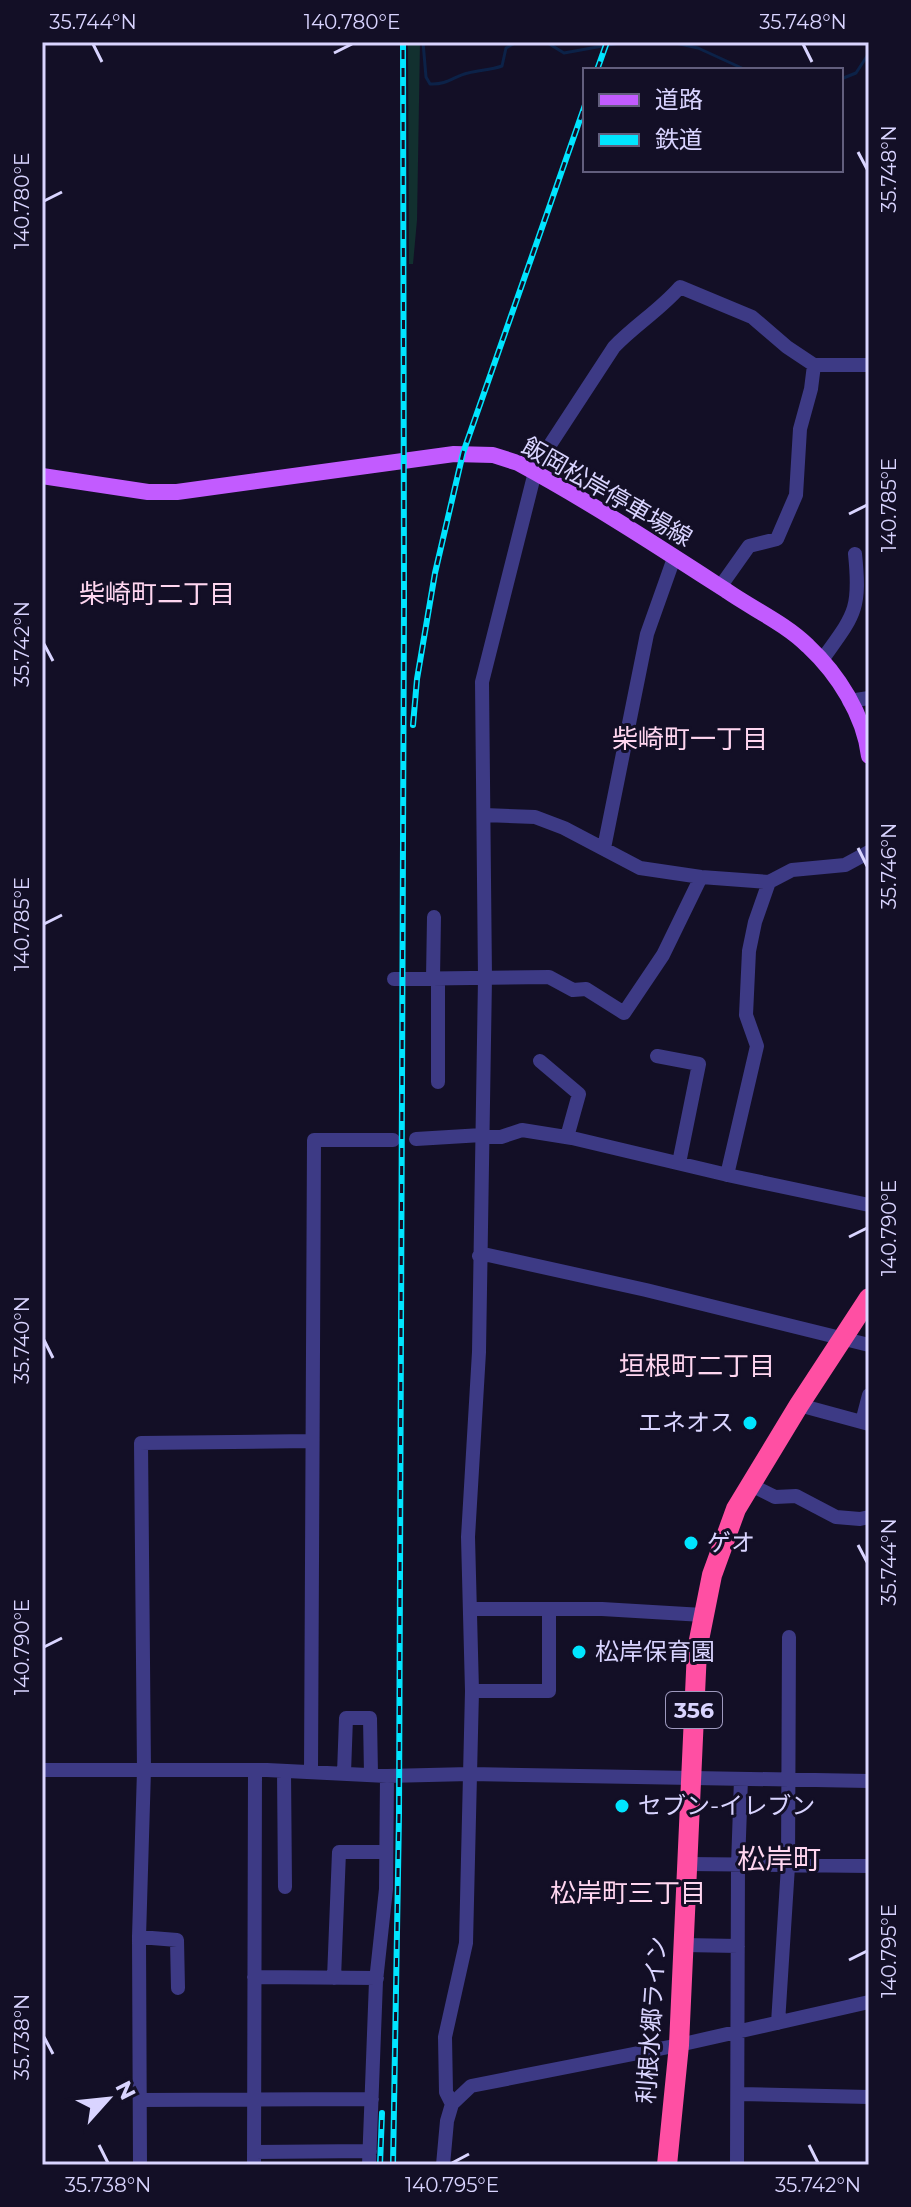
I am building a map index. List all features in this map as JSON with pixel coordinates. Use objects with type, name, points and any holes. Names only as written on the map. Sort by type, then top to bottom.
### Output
[{"type":"highway","name":"利根水郷ライン","points":[[667,2165],[679,2045],[697,1650],[703,1615],[723,1544],[749,1484],[869,1298]]},
{"type":"main road","name":"飯岡松岸停車場線","points":[[42,476],[148,492],[177,492],[463,453],[493,455],[518,463],[805,642],[822,660],[849,701],[864,728],[869,756]]},
{"type":"street","points":[[452,2104],[446,2092],[445,2037],[466,1943],[472,1691],[468,1537],[479,1352],[485,978],[482,682],[535,472],[614,347],[680,287],[752,317],[814,365],[869,365]]},
{"type":"street","points":[[720,587],[749,546],[777,539],[783,530],[796,495],[800,429],[814,365]]},
{"type":"street","points":[[822,660],[855,611],[855,554]]},
{"type":"street","points":[[604,848],[647,634],[674,558]]},
{"type":"street","points":[[849,701],[869,698]]},
{"type":"street","points":[[484,815],[535,817],[564,828],[640,868],[701,877],[769,882],[792,870],[845,865],[869,852]]},
{"type":"street","points":[[394,979],[549,977],[573,990],[586,989],[624,1013],[663,955],[701,877]]},
{"type":"street","points":[[727,1175],[757,1046],[746,1015],[749,951],[769,882]]},
{"type":"street","points":[[434,917],[438,1082]]},
{"type":"street","points":[[657,1056],[699,1064],[679,1163]]},
{"type":"street","points":[[540,1061],[579,1094],[567,1137]]},
{"type":"street","points":[[416,1139],[501,1137],[522,1130],[567,1137],[869,1205]]},
{"type":"street","points":[[311,1772],[314,1140],[393,1140]]},
{"type":"street","points":[[479,1256],[488,1255],[646,1290],[869,1345]]},
{"type":"street","points":[[799,1405],[866,1423],[869,1395]]},
{"type":"street","points":[[140,2165],[139,1937],[144,1770],[141,1443],[311,1441]]},
{"type":"street","points":[[749,1484],[775,1497],[796,1496],[836,1517],[869,1517]]},
{"type":"street","points":[[470,1609],[602,1609],[703,1615]]},
{"type":"street","points":[[472,1691],[549,1691],[549,1609]]},
{"type":"street","points":[[778,2023],[788,1866],[789,1637]]},
{"type":"street","points":[[344,1773],[346,1718],[370,1718],[371,1774]]},
{"type":"street","points":[[42,1770],[255,1770],[387,1776],[470,1774],[869,1781]]},
{"type":"street","points":[[255,1770],[254,2159],[370,2158],[377,1978],[386,1889],[387,1776]]},
{"type":"street","points":[[284,1771],[285,1887]]},
{"type":"street","points":[[737,2165],[741,1779]]},
{"type":"street","points":[[334,1978],[339,1852],[386,1852]]},
{"type":"street","points":[[687,1864],[869,1866]]},
{"type":"street","points":[[139,1937],[177,1940],[178,1988]]},
{"type":"street","points":[[684,1945],[738,1946]]},
{"type":"street","points":[[254,1977],[377,1978]]},
{"type":"street","points":[[443,2165],[447,2121],[452,2104],[471,2086],[679,2045],[869,2002]]},
{"type":"street","points":[[738,2094],[869,2097]]},
{"type":"street","points":[[140,2100],[372,2099]]},
{"type":"green space","points":[[408,42],[420,42],[417,220],[413,264],[409,264]]},
{"type":"waterway","points":[[423,42],[426,77],[430,84],[502,66],[506,48],[517,42]]},
{"type":"waterway","points":[[546,42],[564,53],[625,42]]},
{"type":"waterway","points":[[671,42],[698,48],[742,68]]},
{"type":"waterway","points":[[843,78],[856,73],[869,53]]},
{"type":"railway","points":[[393,2165],[399,1815],[403,42]]},
{"type":"railway","points":[[598,68],[607,42]]},
{"type":"railway","points":[[413,725],[417,679],[435,573],[463,453],[583,111]]},
{"type":"railway","points":[[380,2165],[382,2113]]},
{"type":"place","name":"エネオス","points":[[750,1423]]},
{"type":"place","name":"ゲオ","points":[[691,1543]]},
{"type":"place","name":"松岸保育園","points":[[579,1652]]},
{"type":"place","name":"セブン-イレブン","points":[[622,1806]]},
{"type":"district","name":"柴崎町二丁目","points":[[157,594]]},
{"type":"district","name":"柴崎町一丁目","points":[[690,739]]},
{"type":"district","name":"垣根町二丁目","points":[[697,1366]]},
{"type":"district","name":"松岸町","points":[[779,1859]]},
{"type":"district","name":"松岸町三丁目","points":[[628,1893]]}]
